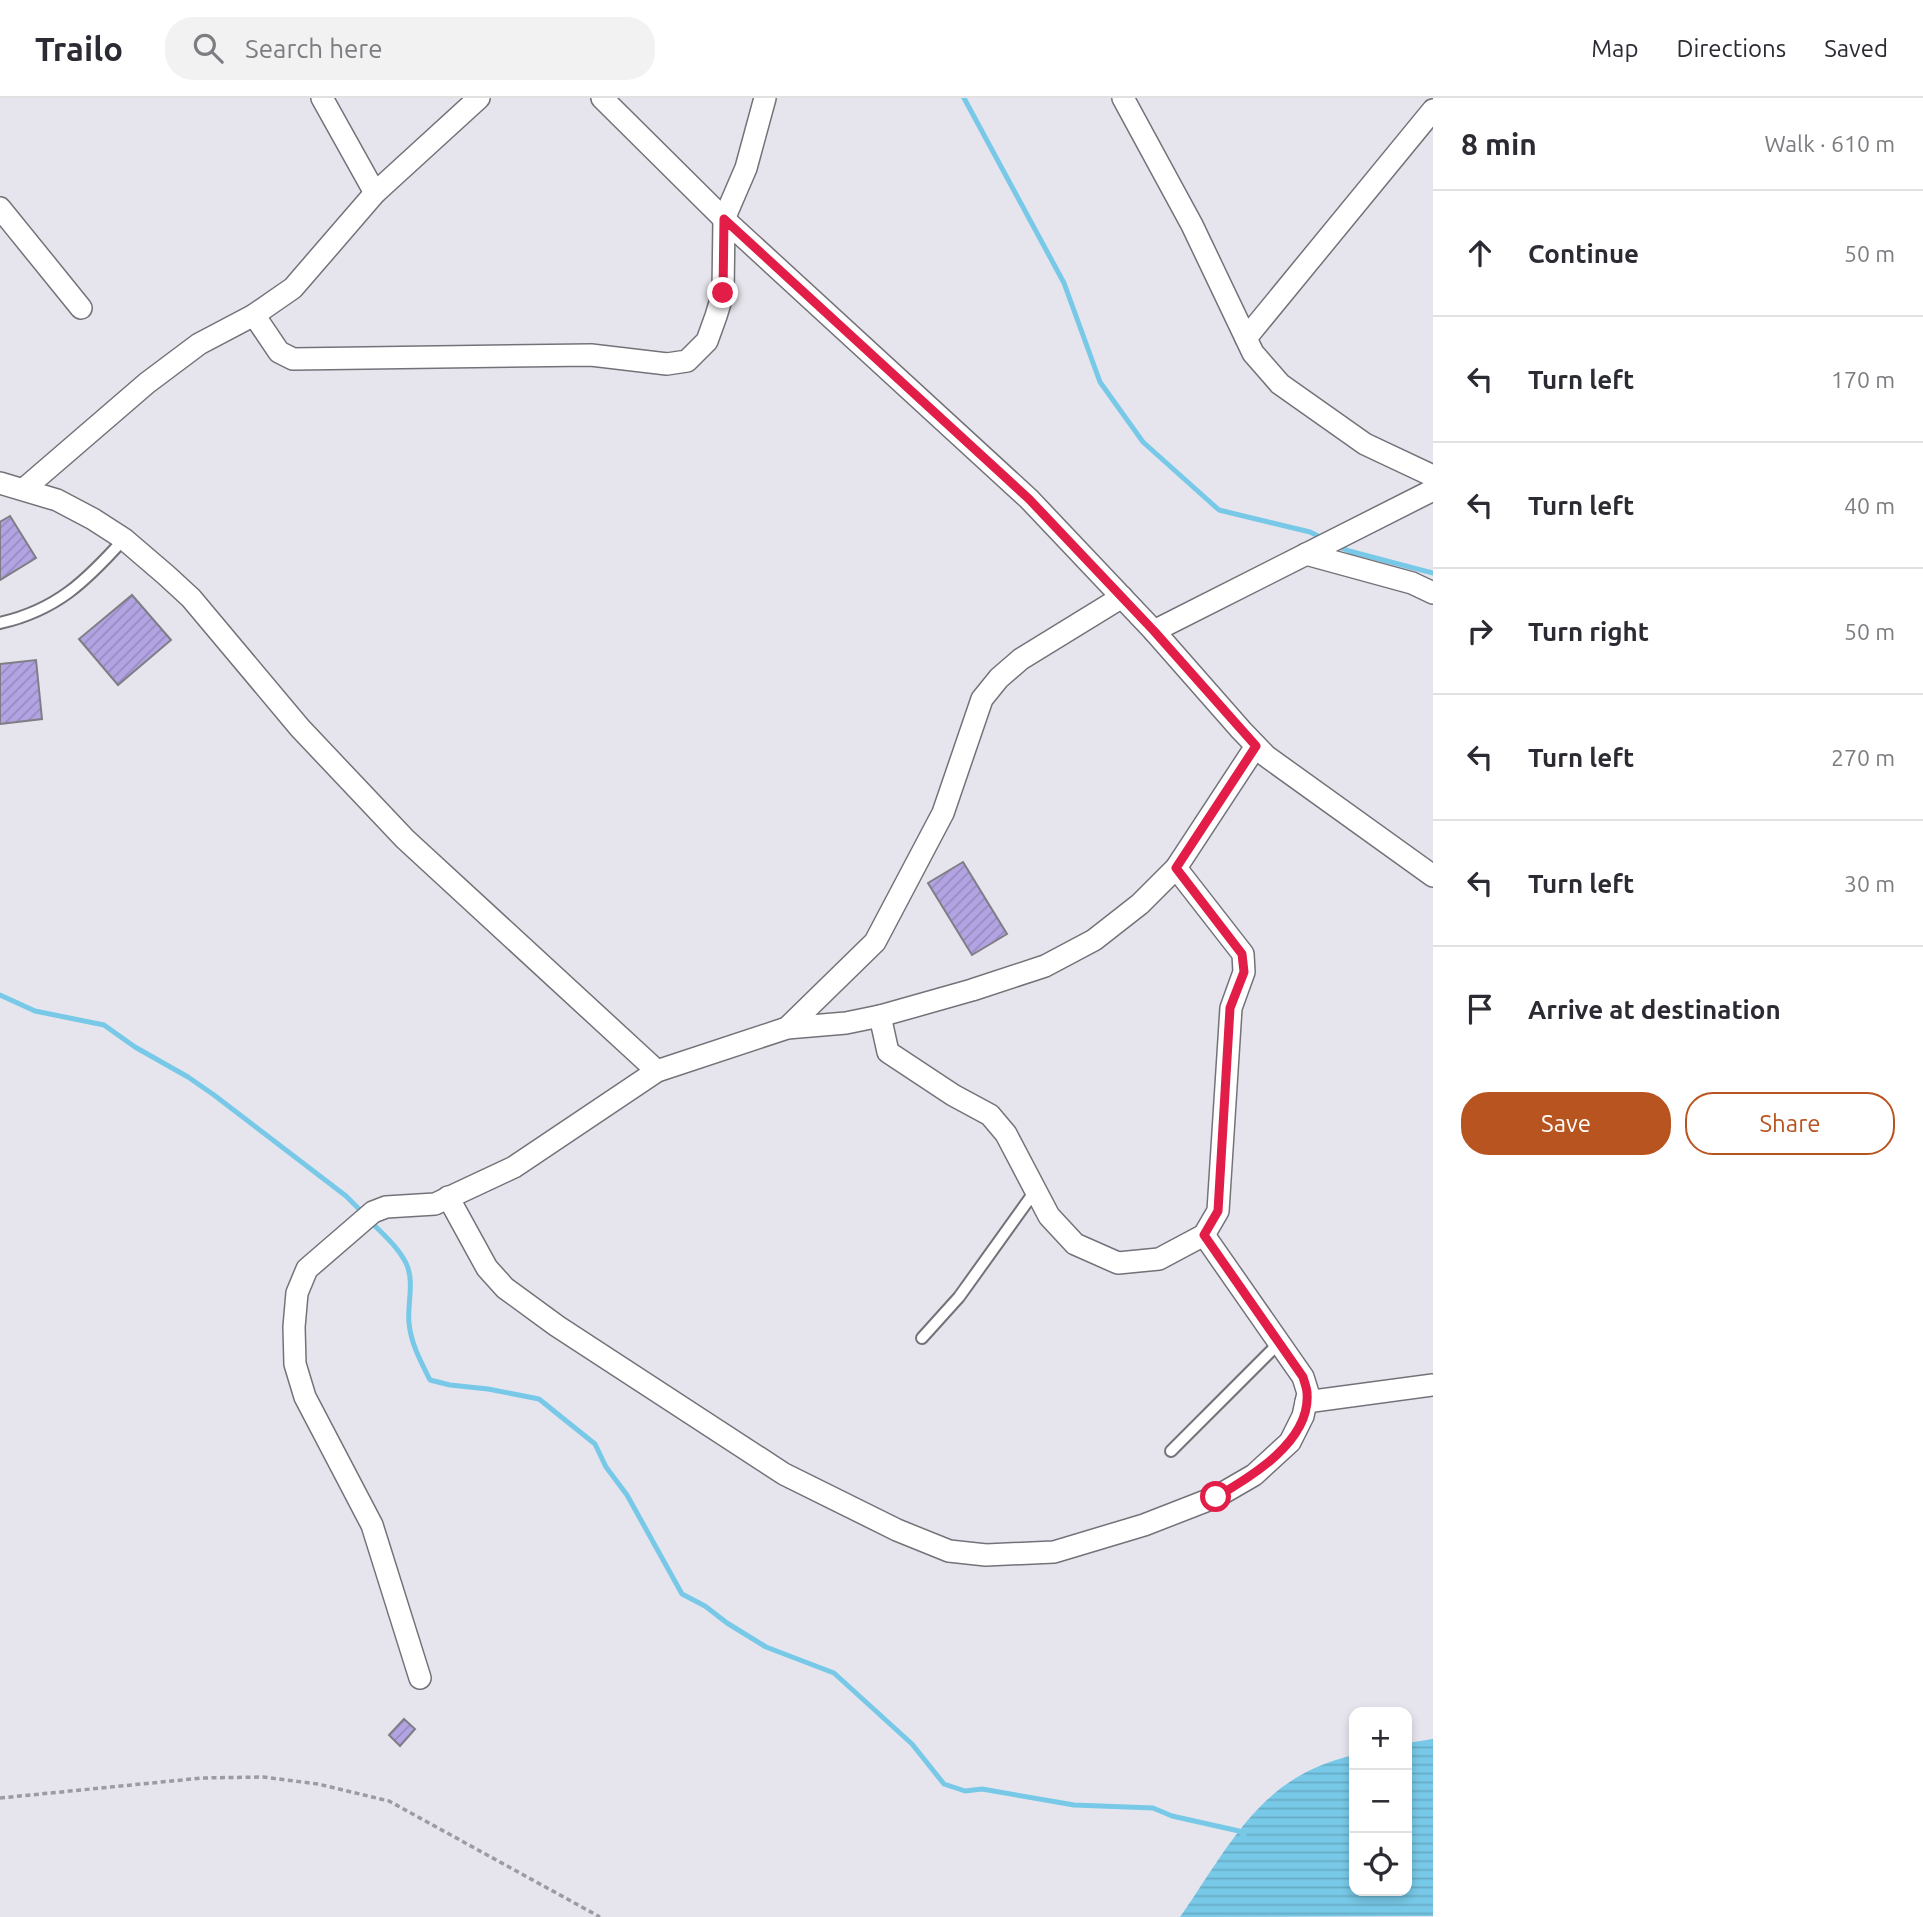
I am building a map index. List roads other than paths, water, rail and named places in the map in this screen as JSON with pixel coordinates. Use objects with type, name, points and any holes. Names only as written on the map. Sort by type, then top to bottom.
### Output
[{"type":"street","points":[[321,98],[375,193]]},
{"type":"street","points":[[24,489],[146,383],[199,344],[254,315],[293,288],[375,193],[479,98]]},
{"type":"street","points":[[602,98],[724,219],[1029,499],[1154,631],[1266,756],[1433,876]]},
{"type":"street","points":[[254,315],[279,352],[293,359],[591,355],[667,364],[687,361],[707,341],[723,293],[724,219],[746,168],[765,98]]},
{"type":"street","points":[[1123,98],[1192,225],[1253,353],[1280,384],[1365,444],[1433,476]]},
{"type":"street","points":[[1246,338],[1433,110]]},
{"type":"street","points":[[0,208],[81,308]]},
{"type":"street","points":[[0,483],[69,506],[93,519],[124,539],[191,598],[300,728],[405,839],[657,1071]]},
{"type":"street","points":[[1154,631],[1433,490]]},
{"type":"street","points":[[1312,551],[1412,583],[1433,593]]},
{"type":"street","points":[[787,1028],[875,942],[943,813],[982,699],[999,678],[1021,659],[1122,597]]},
{"type":"street","points":[[420,1678],[372,1525],[305,1397],[295,1364],[293,1327],[298,1293],[307,1269],[373,1212],[386,1206],[435,1204],[514,1167],[657,1071],[787,1028],[846,1023],[972,990],[1045,966],[1094,940],[1140,904],[1176,868],[1256,746]]},
{"type":"street","points":[[880,1016],[888,1052],[953,1095],[990,1115],[1006,1134],[1049,1216],[1075,1244],[1118,1263],[1159,1259],[1204,1235],[1218,1211],[1230,1008],[1244,972],[1242,954],[1176,868]]},
{"type":"street","points":[[449,1198],[487,1268],[505,1288],[557,1326],[784,1474],[897,1530],[949,1551],[986,1555],[1054,1552],[1144,1525],[1216,1497],[1254,1475],[1290,1442],[1303,1416],[1308,1393],[1303,1377],[1204,1235]]},
{"type":"street","points":[[1306,1402],[1433,1385]]},
{"type":"lane","points":[[0,623],[30,614],[64,597],[88,578],[124,539]]},
{"type":"lane","points":[[922,1338],[959,1297],[1035,1191]]},
{"type":"lane","points":[[1171,1451],[1279,1343]]},
{"type":"water","points":[[1433,1739],[1433,1916],[1180,1917],[1233,1839],[1271,1796],[1294,1779],[1322,1765],[1349,1757],[1349,1896],[1412,1896],[1412,1742]]},
{"type":"waterway","points":[[964,98],[1064,283],[1100,382],[1143,442],[1219,510],[1310,532],[1322,538]]},
{"type":"waterway","points":[[1337,546],[1433,573]]},
{"type":"waterway","points":[[0,995],[35,1011],[104,1025],[214,1095],[346,1196],[364,1214]]},
{"type":"waterway","points":[[370,1221],[395,1246],[409,1270],[410,1331],[430,1380],[539,1399],[595,1444],[682,1594],[705,1606],[766,1647],[834,1673],[912,1744],[944,1784],[965,1791],[982,1789],[1074,1805],[1153,1808],[1172,1816],[1239,1831],[1244,1835]]}]
